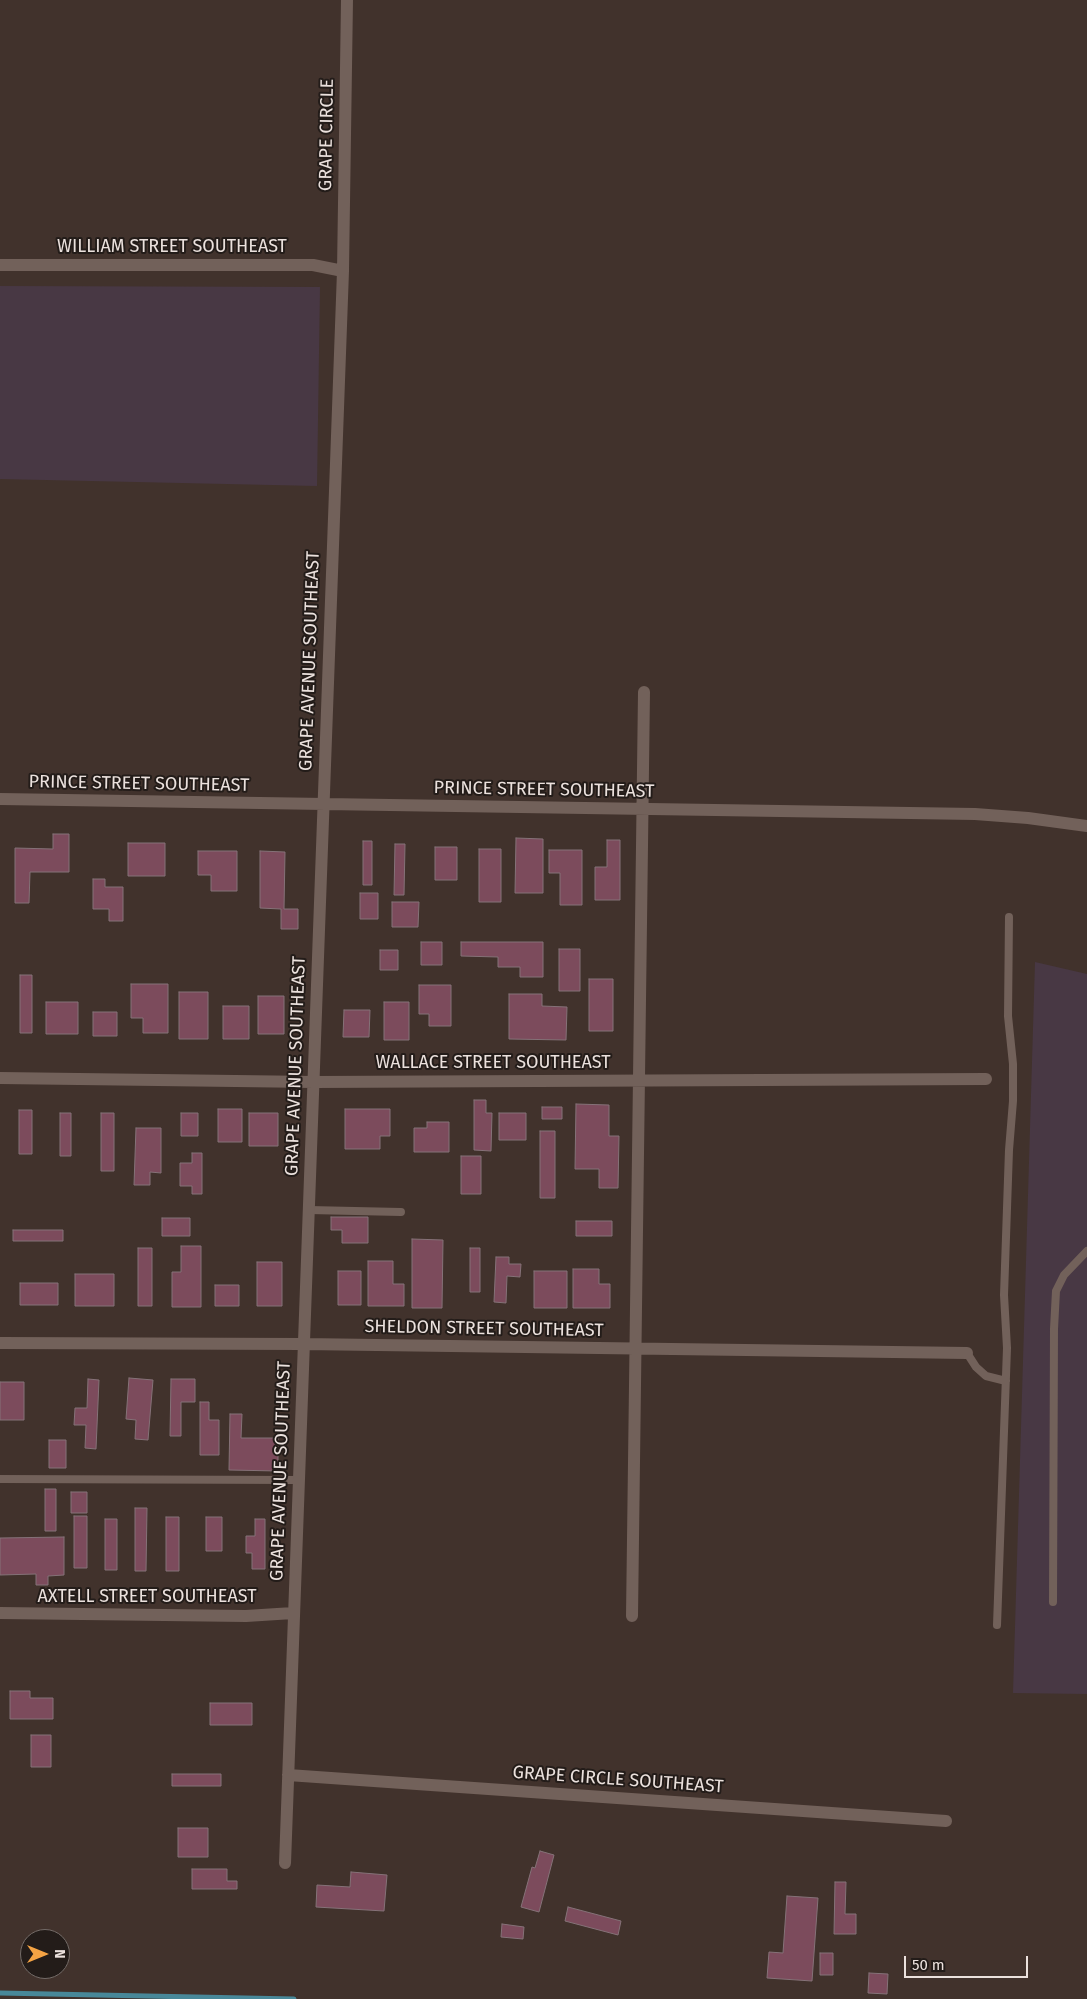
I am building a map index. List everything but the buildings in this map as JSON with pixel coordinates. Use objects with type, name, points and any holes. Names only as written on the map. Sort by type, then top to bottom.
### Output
[{"type":"street","name":"GRAPE CIRCLE","points":[[343,271],[346,0]]},
{"type":"street","name":"WILLIAM STREET SOUTHEAST","points":[[0,265],[312,265],[343,271]]},
{"type":"street","name":"GRAPE AVENUE SOUTHEAST","points":[[285,1863],[314,1082],[322,805],[343,271]]},
{"type":"street","points":[[632,1616],[634,1348],[644,808],[644,692]]},
{"type":"street","name":"PRINCE STREET SOUTHEAST","points":[[0,799],[974,814],[1028,818],[1087,826]]},
{"type":"street","name":"WALLACE STREET SOUTHEAST","points":[[0,1078],[314,1082],[986,1079]]},
{"type":"street","name":"SHELDON STREET SOUTHEAST","points":[[0,1343],[303,1344],[967,1353]]},
{"type":"street","name":"AXTELL STREET SOUTHEAST","points":[[0,1613],[246,1616],[293,1613]]},
{"type":"street","name":"GRAPE CIRCLE SOUTHEAST","points":[[288,1775],[946,1821]]},
{"type":"lane","points":[[998,1625],[1007,1348],[1004,1295],[1009,1150],[1013,1101],[1013,1064],[1008,1016],[1009,917]]},
{"type":"lane","points":[[309,1210],[401,1212]]},
{"type":"lane","points":[[1053,1602],[1054,1339],[1056,1291],[1064,1274],[1087,1251]]},
{"type":"lane","points":[[967,1353],[976,1367],[986,1376],[1006,1381]]},
{"type":"lane","points":[[0,1479],[298,1480]]},
{"type":"shaded area","points":[[0,286],[320,287],[317,486],[0,479]]},
{"type":"shaded area","points":[[1035,962],[1087,974],[1087,1694],[1013,1693]]},
{"type":"waterway","points":[[0,1993],[294,1999]]}]
